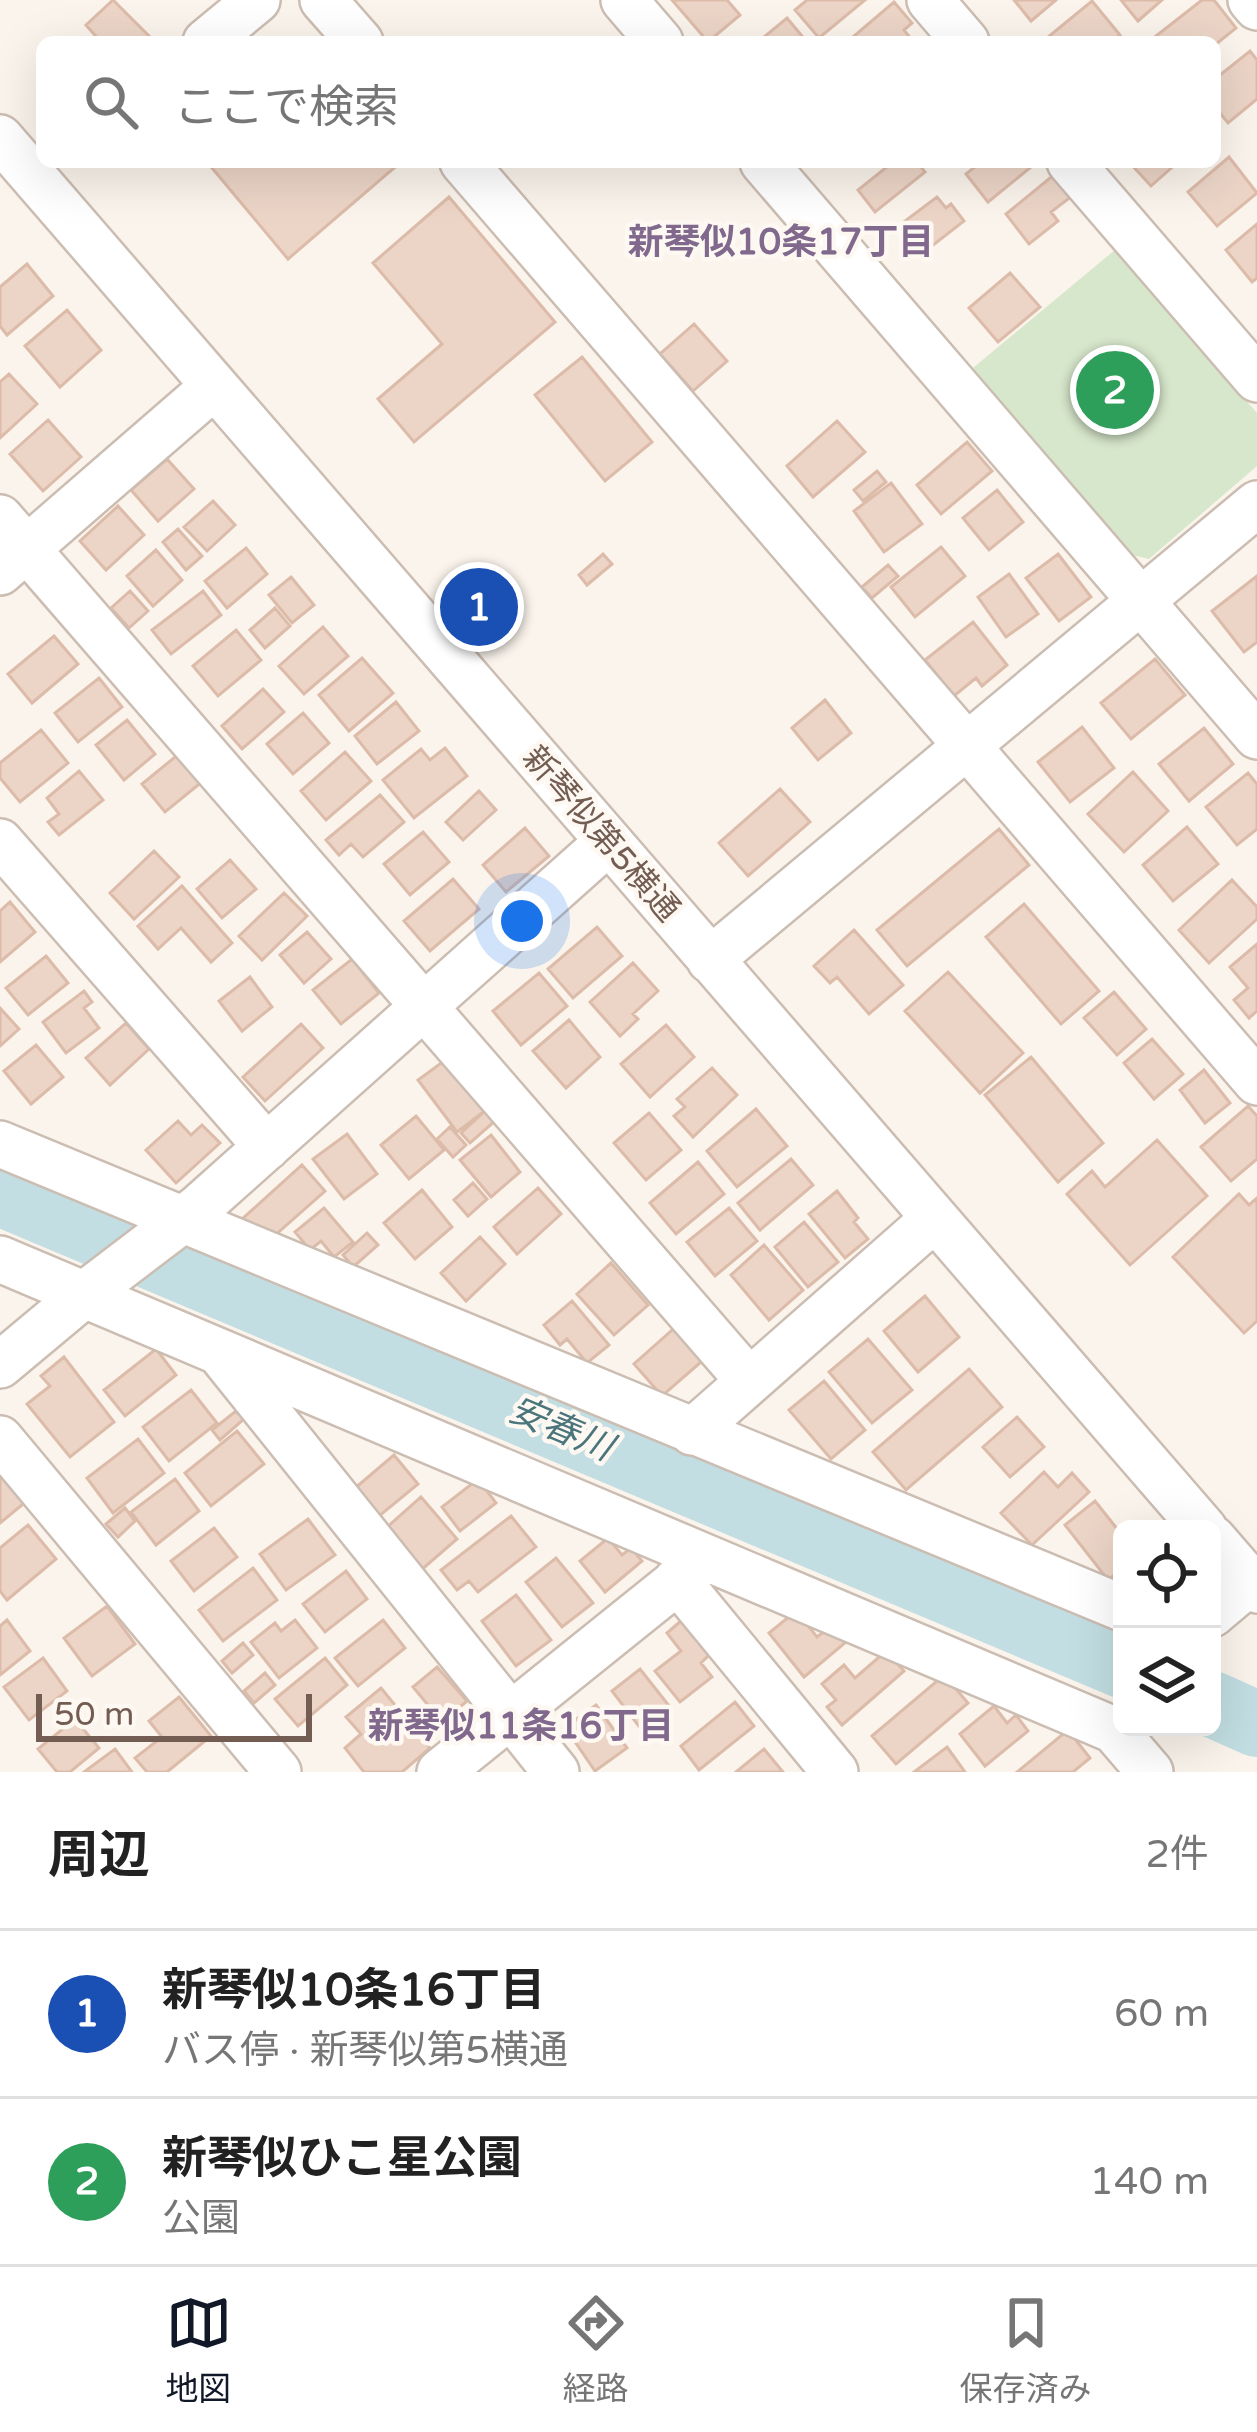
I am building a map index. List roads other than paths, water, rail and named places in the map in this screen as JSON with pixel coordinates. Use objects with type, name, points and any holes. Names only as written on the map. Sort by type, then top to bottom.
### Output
[{"type":"street","points":[[213,36],[257,0]]},
{"type":"street","points":[[323,0],[355,36]]},
{"type":"street","points":[[624,0],[655,36]]},
{"type":"street","points":[[930,0],[961,36]]},
{"type":"street","points":[[1251,0],[1257,7]]},
{"type":"street","name":"新琴似第5横通","points":[[0,138],[36,163]]},
{"type":"street","points":[[468,168],[1257,1082]]},
{"type":"street","points":[[769,168],[1257,736]]},
{"type":"street","points":[[1075,168],[1257,379]]},
{"type":"street","name":"新琴似第5横通","points":[[48,171],[212,388],[1196,1520]]},
{"type":"street","points":[[212,388],[9,546],[423,1007],[749,1381]]},
{"type":"street","points":[[710,960],[1257,504]]},
{"type":"street","points":[[0,842],[267,1147]]},
{"type":"street","points":[[0,1365],[174,1227],[608,842]]},
{"type":"street","points":[[0,1144],[174,1227],[1113,1604]]},
{"type":"street","points":[[692,1432],[935,1218]]},
{"type":"street","points":[[0,1258],[102,1282],[219,1351],[691,1569],[1114,1730],[1150,1772]]},
{"type":"street","points":[[219,1351],[556,1772]]},
{"type":"street","points":[[0,1439],[278,1772]]},
{"type":"street","points":[[1221,1549],[1253,1586],[1221,1608]]},
{"type":"street","points":[[440,1772],[691,1569]]},
{"type":"street","points":[[691,1569],[835,1772]]},
{"type":"waterway","name":"安春川","points":[[0,1193],[1113,1661]]},
{"type":"waterway","name":"安春川","points":[[1221,1708],[1257,1724]]},
{"type":"place","name":"新琴似ひこ星公園","points":[[1115,390]]},
{"type":"place","name":"新琴似10条16丁目","points":[[479,607]]},
{"type":"district","name":"新琴似10条17丁目","points":[[781,242]]},
{"type":"district","name":"新琴似11条16丁目","points":[[521,1726]]}]
